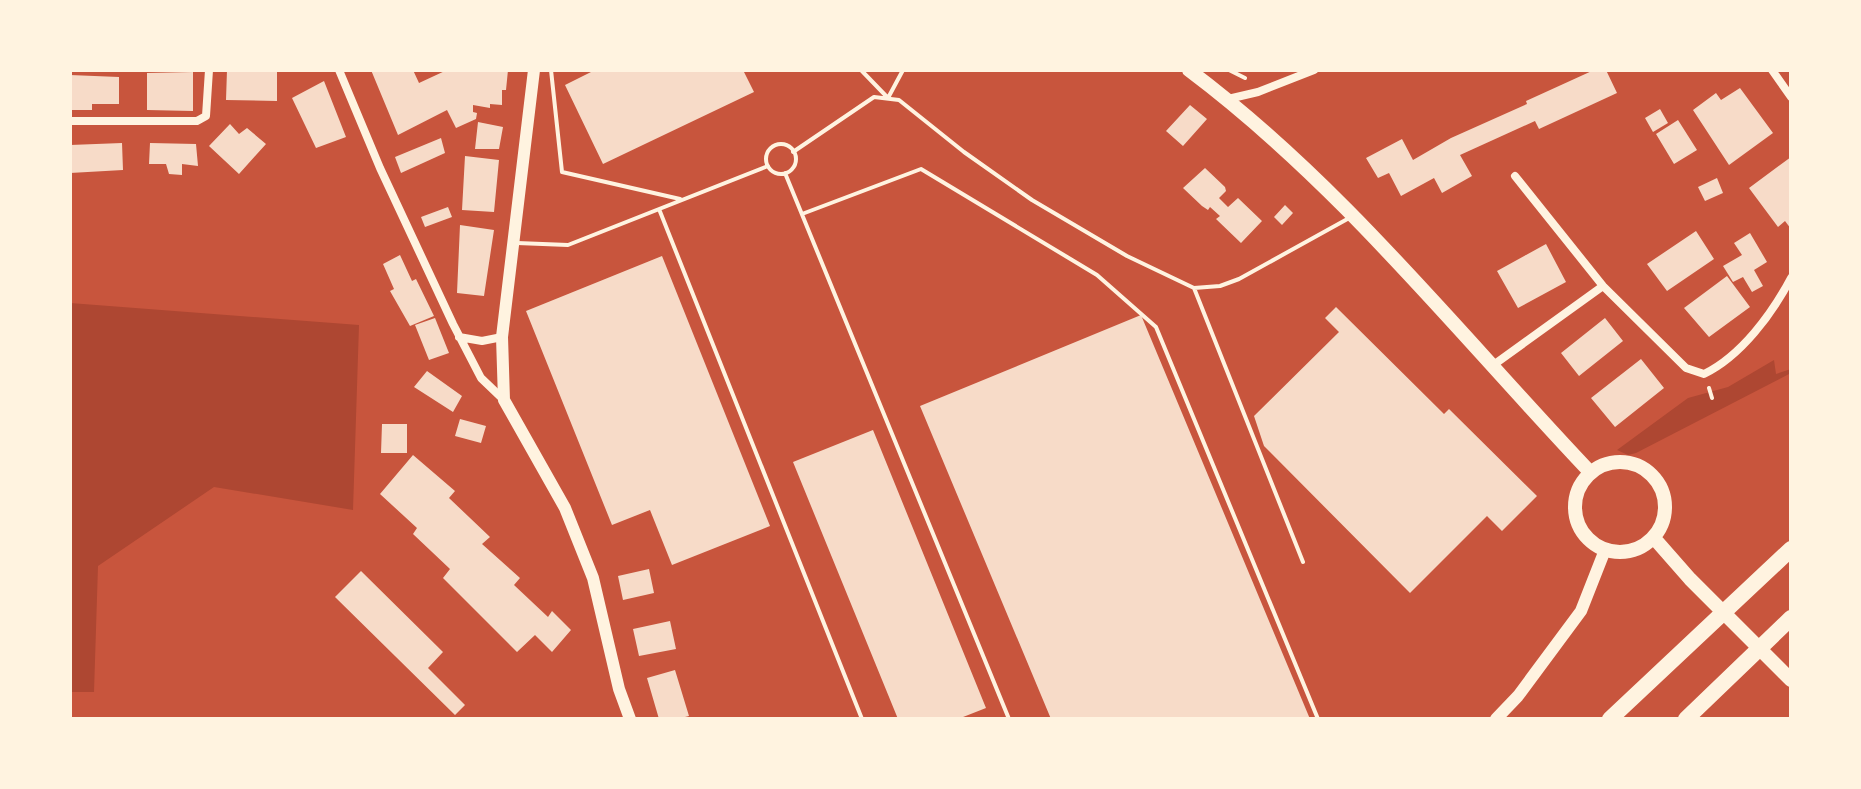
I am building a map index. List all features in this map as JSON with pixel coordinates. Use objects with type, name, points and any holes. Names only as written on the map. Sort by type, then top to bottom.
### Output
[{"type":"highway","points":[[1610,719],[1791,549]]},
{"type":"highway","points":[[1686,719],[1791,618]]},
{"type":"main road","points":[[534,70],[502,337],[504,400],[565,508],[593,578],[619,689],[630,719]]},
{"type":"main road","points":[[1189,70],[1228,99],[1312,174],[1431,298],[1590,472]]},
{"type":"main road","points":[[1618,461],[1634,463],[1658,481],[1666,510],[1654,538],[1627,552],[1605,550],[1587,538],[1578,526],[1574,512],[1575,497],[1590,472],[1603,464],[1618,461]]},
{"type":"main road","points":[[1654,538],[1690,579],[1791,680]]},
{"type":"main road","points":[[1496,719],[1518,696],[1581,611],[1605,550]]},
{"type":"street","points":[[70,121],[197,121],[206,116],[209,70]]},
{"type":"street","points":[[339,70],[380,168],[459,337],[481,378],[504,400]]},
{"type":"street","points":[[1228,99],[1258,92],[1296,73],[1314,70]]},
{"type":"street","points":[[1772,70],[1791,97]]},
{"type":"street","points":[[1515,176],[1603,286],[1686,368],[1704,374],[1722,365],[1779,301],[1791,278]]},
{"type":"street","points":[[1491,367],[1603,286]]},
{"type":"street","points":[[459,337],[482,341],[502,337]]},
{"type":"lane","points":[[551,70],[562,172],[682,200]]},
{"type":"lane","points":[[861,70],[888,98]]},
{"type":"lane","points":[[888,98],[903,70]]},
{"type":"lane","points":[[793,152],[874,97],[899,100],[964,152],[1032,200],[1127,256],[1194,288],[1220,286],[1239,279],[1353,216]]},
{"type":"lane","points":[[784,145],[793,152],[795,164],[785,173],[775,173],[768,166],[767,157],[775,146],[784,145]]},
{"type":"lane","points":[[513,243],[568,245],[768,166]]},
{"type":"lane","points":[[802,214],[921,169],[1097,275],[1156,327],[1318,719]]},
{"type":"lane","points":[[785,173],[1009,719]]},
{"type":"lane","points":[[659,209],[862,719]]},
{"type":"lane","points":[[1194,288],[1303,562]]},
{"type":"path","points":[[1229,70],[1245,78]]},
{"type":"shaded area","points":[[70,303],[359,325],[353,510],[214,487],[98,566],[94,692],[70,692]]},
{"type":"shaded area","points":[[1774,360],[1776,374],[1791,369],[1791,373],[1636,453],[1628,455],[1617,450],[1688,398],[1728,387]]},
{"type":"building","points":[[227,70],[277,70],[277,101],[226,100]]},
{"type":"building","points":[[371,70],[413,70],[419,83],[447,70],[508,70],[506,90],[502,90],[502,105],[490,104],[490,108],[473,105],[476,119],[456,128],[447,110],[398,135]]},
{"type":"building","points":[[595,70],[743,70],[754,92],[603,164],[565,85]]},
{"type":"building","points":[[1594,70],[1606,70],[1617,93],[1539,129],[1535,121],[1460,155],[1472,176],[1442,193],[1434,178],[1401,196],[1389,173],[1378,178],[1366,158],[1402,139],[1413,160],[1451,138]]},
{"type":"building","points":[[193,72],[193,111],[147,110],[147,73]]},
{"type":"building","points":[[70,75],[119,77],[119,104],[92,104],[92,110],[70,110]]},
{"type":"building","points":[[324,81],[346,137],[316,148],[292,98]]},
{"type":"building","points":[[1740,88],[1773,133],[1729,165],[1693,110],[1716,93],[1721,100]]},
{"type":"building","points":[[1190,105],[1207,119],[1183,146],[1166,131]]},
{"type":"building","points":[[1660,109],[1668,123],[1653,132],[1645,118]]},
{"type":"building","points":[[1678,120],[1697,150],[1674,164],[1656,134]]},
{"type":"building","points":[[478,122],[503,127],[499,149],[475,149]]},
{"type":"building","points":[[230,124],[239,134],[247,128],[266,144],[239,174],[209,146]]},
{"type":"building","points":[[441,138],[445,153],[401,173],[395,157]]},
{"type":"building","points":[[122,143],[123,170],[70,173],[70,145]]},
{"type":"building","points":[[150,143],[196,144],[198,166],[182,164],[182,175],[169,174],[166,164],[149,164]]},
{"type":"building","points":[[465,156],[499,160],[494,212],[462,210]]},
{"type":"building","points":[[1791,157],[1791,229],[1785,221],[1778,227],[1749,188]]},
{"type":"building","points":[[1205,168],[1225,187],[1226,191],[1219,198],[1228,207],[1238,198],[1262,221],[1241,243],[1216,219],[1220,216],[1210,207],[1208,210],[1202,206],[1183,188]]},
{"type":"building","points":[[1717,178],[1723,193],[1705,201],[1698,187]]},
{"type":"building","points":[[1285,205],[1293,213],[1282,225],[1274,217]]},
{"type":"building","points":[[448,207],[452,217],[425,227],[421,217]]},
{"type":"building","points":[[460,225],[494,230],[484,296],[457,293]]},
{"type":"building","points":[[1696,231],[1714,259],[1667,291],[1647,264]]},
{"type":"building","points":[[1750,233],[1767,262],[1754,270],[1763,286],[1752,292],[1743,277],[1733,282],[1723,266],[1742,255],[1734,243]]},
{"type":"building","points":[[1546,244],[1566,282],[1518,308],[1497,271]]},
{"type":"building","points":[[400,255],[434,316],[410,326],[390,291],[394,289],[383,264]]},
{"type":"building","points":[[662,256],[770,526],[672,565],[650,510],[612,525],[526,311]]},
{"type":"building","points":[[1727,276],[1750,307],[1709,337],[1684,308]]},
{"type":"building","points":[[1336,307],[1444,414],[1449,409],[1537,496],[1502,531],[1487,516],[1410,593],[1264,446],[1254,416],[1339,332],[1325,318]]},
{"type":"building","points":[[1141,315],[1310,719],[1051,719],[920,406]]},
{"type":"building","points":[[435,318],[449,353],[429,360],[415,325]]},
{"type":"building","points":[[1605,318],[1623,341],[1579,376],[1561,353]]},
{"type":"building","points":[[1641,359],[1664,388],[1615,427],[1591,398]]},
{"type":"building","points":[[427,371],[462,396],[453,412],[414,387]]},
{"type":"building","points":[[460,419],[486,426],[481,443],[455,436]]},
{"type":"building","points":[[382,424],[407,424],[407,453],[381,453]]},
{"type":"building","points":[[873,430],[986,708],[958,719],[898,719],[793,462]]},
{"type":"building","points":[[413,455],[455,491],[449,498],[490,537],[482,544],[520,578],[514,585],[548,617],[552,611],[571,630],[552,652],[535,635],[517,652],[443,578],[450,569],[413,534],[417,528],[380,494]]},
{"type":"building","points":[[649,569],[654,593],[623,600],[618,576]]},
{"type":"building","points":[[361,571],[443,652],[428,668],[465,705],[455,715],[335,597]]},
{"type":"building","points":[[670,621],[676,649],[639,656],[633,629]]},
{"type":"building","points":[[675,670],[689,716],[659,719],[647,678]]}]
